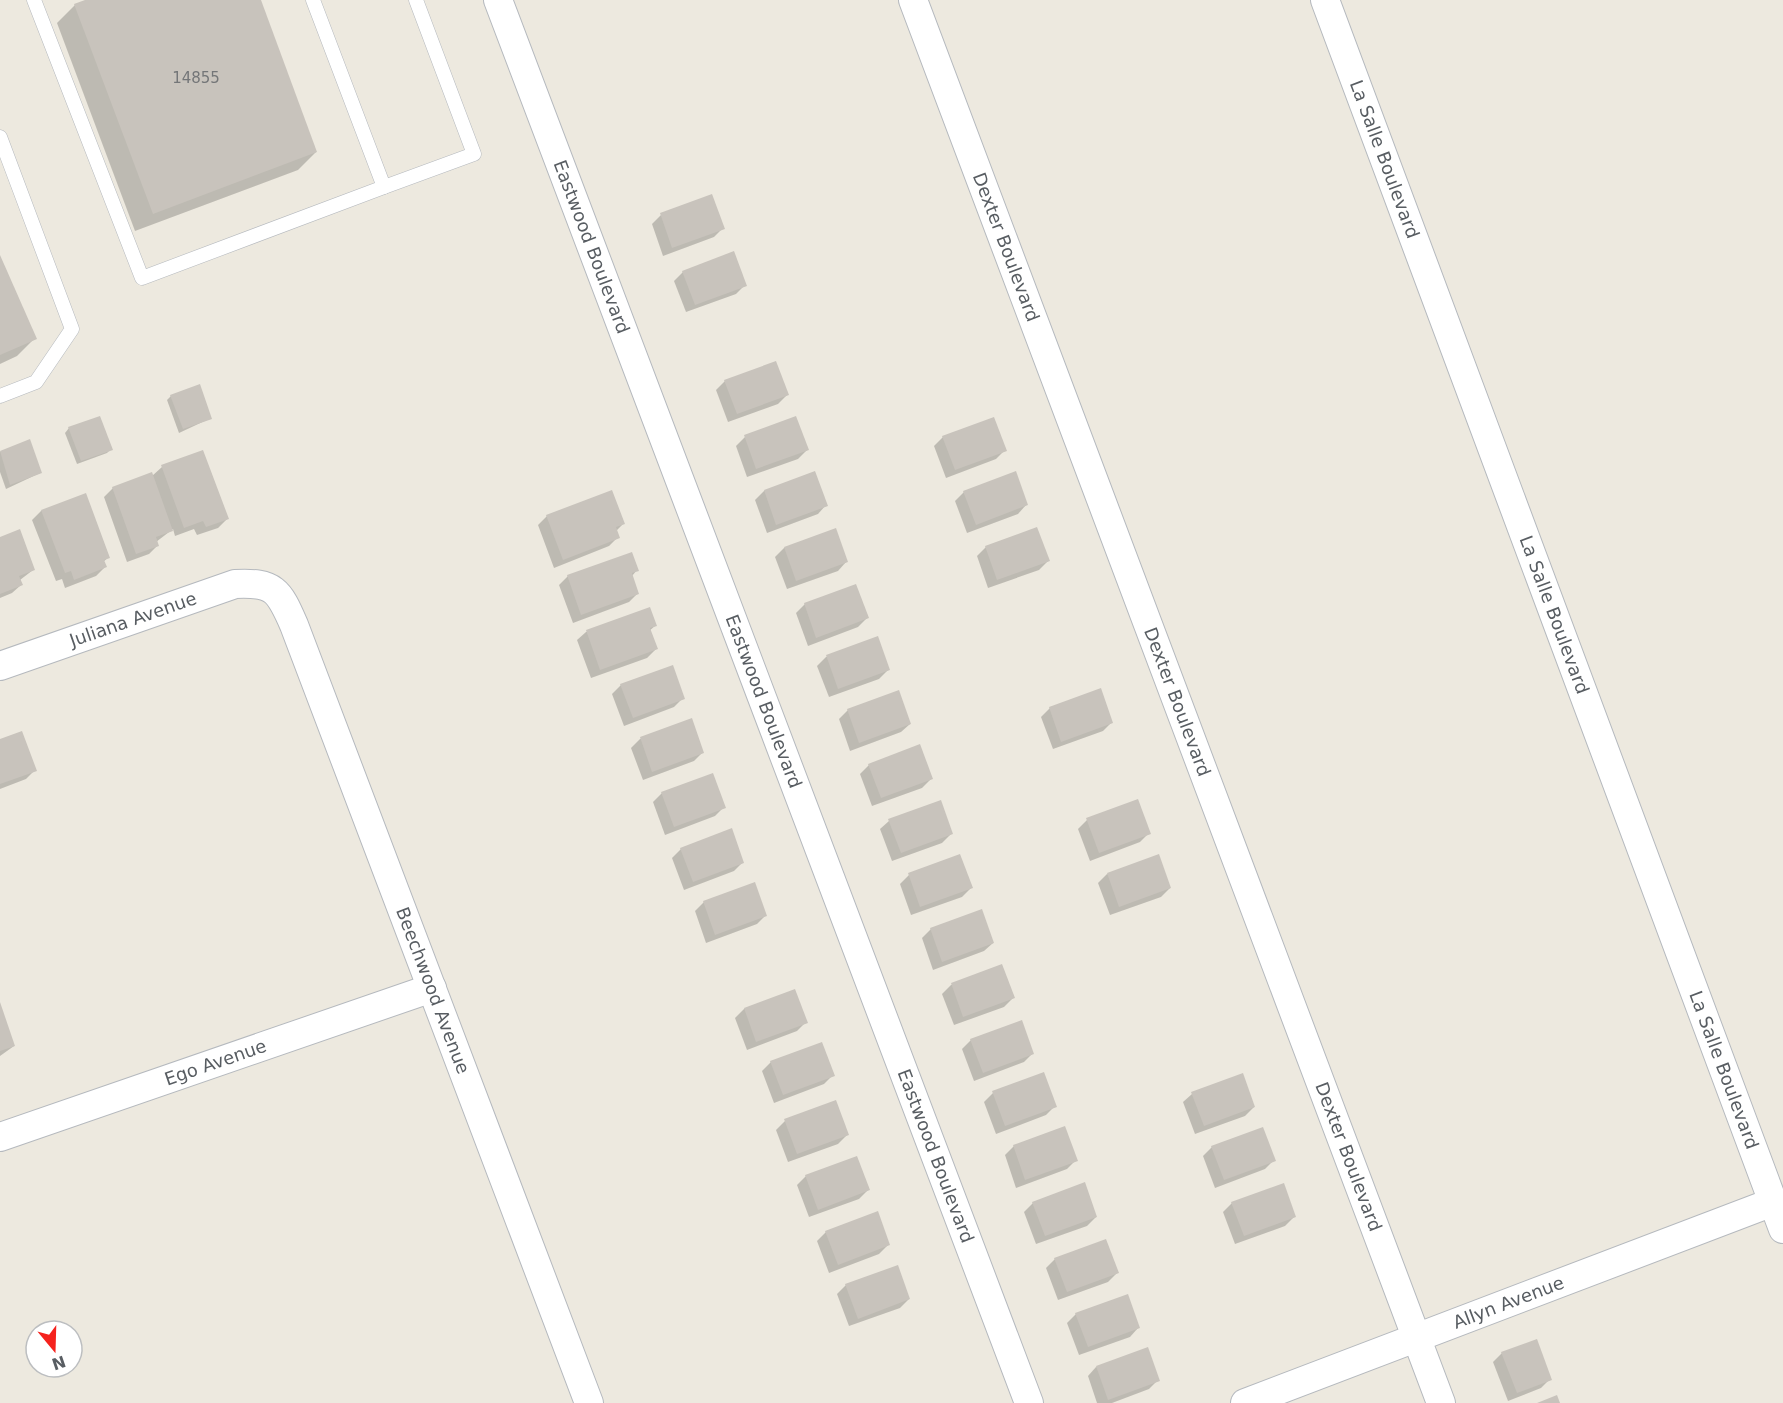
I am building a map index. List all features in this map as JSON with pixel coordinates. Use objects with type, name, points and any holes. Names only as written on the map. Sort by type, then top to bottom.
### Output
[{"type":"street","name":"Eastwood Boulevard","points":[[498,0],[1029,1403]]},
{"type":"street","name":"Dexter Boulevard","points":[[913,0],[1441,1403]]},
{"type":"street","name":"La Salle Boulevard","points":[[1325,0],[1774,1187],[1783,1229]]},
{"type":"street","name":"Juliana Avenue","points":[[0,666],[235,584],[268,585]]},
{"type":"street","name":"Beechwood Avenue","points":[[268,585],[278,593],[294,625],[589,1403]]},
{"type":"street","name":"Ego Avenue","points":[[0,1137],[432,988]]},
{"type":"street","name":"Allyn Avenue","points":[[1245,1403],[1416,1337],[1774,1187]]},
{"type":"lane","points":[[34,0],[142,278],[474,154],[416,0]]},
{"type":"lane","points":[[313,0],[384,187]]},
{"type":"lane","points":[[0,137],[72,329],[36,381],[0,396]]},
{"type":"building","points":[[85,0],[261,0],[317,152],[153,214],[74,4]]},
{"type":"building","points":[[712,194],[725,229],[672,248],[660,213]]},
{"type":"building","points":[[734,251],[747,286],[695,305],[682,271]]},
{"type":"building","points":[[0,255],[37,339],[0,355]]},
{"type":"building","points":[[776,361],[789,395],[737,414],[724,380]]},
{"type":"building","points":[[200,384],[212,419],[183,429],[170,395]]},
{"type":"building","points":[[100,416],[113,450],[81,461],[68,427]]},
{"type":"building","points":[[796,416],[809,450],[756,469],[744,435]]},
{"type":"building","points":[[994,417],[1007,451],[955,470],[942,436]]},
{"type":"building","points":[[30,439],[42,473],[10,485],[0,451]]},
{"type":"building","points":[[203,450],[229,519],[206,527],[203,521],[184,528],[161,465]]},
{"type":"building","points":[[815,471],[828,506],[776,525],[764,490]]},
{"type":"building","points":[[1016,471],[1028,505],[976,525],[963,491]]},
{"type":"building","points":[[152,472],[173,531],[156,537],[159,546],[136,554],[112,487]]},
{"type":"building","points":[[612,490],[625,524],[616,527],[620,538],[563,560],[546,515]]},
{"type":"building","points":[[86,493],[110,558],[104,560],[107,567],[74,580],[71,571],[65,573],[41,510]]},
{"type":"building","points":[[1037,527],[1050,561],[997,580],[985,546]]},
{"type":"building","points":[[836,528],[848,562],[796,581],[784,547]]},
{"type":"building","points":[[20,529],[35,570],[19,576],[23,585],[0,594],[0,537]]},
{"type":"building","points":[[632,552],[639,571],[632,573],[639,594],[581,615],[567,575]]},
{"type":"building","points":[[856,584],[869,618],[816,638],[804,603]]},
{"type":"building","points":[[650,607],[657,626],[650,628],[658,649],[600,670],[586,630]]},
{"type":"building","points":[[878,636],[890,670],[838,689],[826,655]]},
{"type":"building","points":[[673,665],[685,699],[633,718],[620,684]]},
{"type":"building","points":[[1101,688],[1113,723],[1061,742],[1049,707]]},
{"type":"building","points":[[899,690],[911,724],[859,743],[847,709]]},
{"type":"building","points":[[692,718],[704,753],[652,772],[640,737]]},
{"type":"building","points":[[22,731],[37,771],[0,784],[0,739]]},
{"type":"building","points":[[920,744],[933,779],[881,798],[868,764]]},
{"type":"building","points":[[713,773],[726,808],[674,827],[661,792]]},
{"type":"building","points":[[1138,799],[1151,834],[1099,853],[1086,818]]},
{"type":"building","points":[[941,800],[953,834],[901,853],[888,819]]},
{"type":"building","points":[[732,828],[744,863],[693,882],[680,848]]},
{"type":"building","points":[[960,854],[973,888],[920,907],[908,873]]},
{"type":"building","points":[[1159,854],[1171,888],[1119,907],[1107,873]]},
{"type":"building","points":[[755,882],[767,916],[715,935],[703,901]]},
{"type":"building","points":[[982,909],[994,943],[942,962],[930,928]]},
{"type":"building","points":[[1002,964],[1015,998],[963,1017],[951,983]]},
{"type":"building","points":[[795,989],[808,1023],[756,1042],[744,1008]]},
{"type":"building","points":[[0,1002],[15,1046],[0,1051]]},
{"type":"building","points":[[1022,1020],[1034,1054],[983,1073],[970,1039]]},
{"type":"building","points":[[822,1042],[835,1076],[783,1095],[770,1061]]},
{"type":"building","points":[[1044,1072],[1057,1107],[1005,1126],[992,1091]]},
{"type":"building","points":[[1243,1073],[1255,1107],[1204,1126],[1191,1092]]},
{"type":"building","points":[[836,1100],[849,1135],[797,1154],[784,1119]]},
{"type":"building","points":[[1065,1126],[1078,1161],[1025,1180],[1013,1145]]},
{"type":"building","points":[[1263,1127],[1276,1161],[1224,1180],[1211,1146]]},
{"type":"building","points":[[857,1156],[870,1190],[818,1210],[805,1175]]},
{"type":"building","points":[[1085,1182],[1097,1217],[1045,1236],[1032,1202]]},
{"type":"building","points":[[1284,1183],[1296,1217],[1244,1236],[1231,1202]]},
{"type":"building","points":[[878,1211],[890,1245],[838,1265],[825,1231]]},
{"type":"building","points":[[1106,1239],[1119,1273],[1067,1292],[1054,1258]]},
{"type":"building","points":[[898,1265],[910,1299],[858,1319],[845,1284]]},
{"type":"building","points":[[1128,1294],[1140,1328],[1088,1347],[1075,1313]]},
{"type":"building","points":[[1537,1339],[1552,1380],[1517,1393],[1501,1352]]},
{"type":"building","points":[[1148,1347],[1160,1381],[1108,1400],[1096,1366]]},
{"type":"building","points":[[1557,1395],[1560,1403],[1537,1403]]}]
